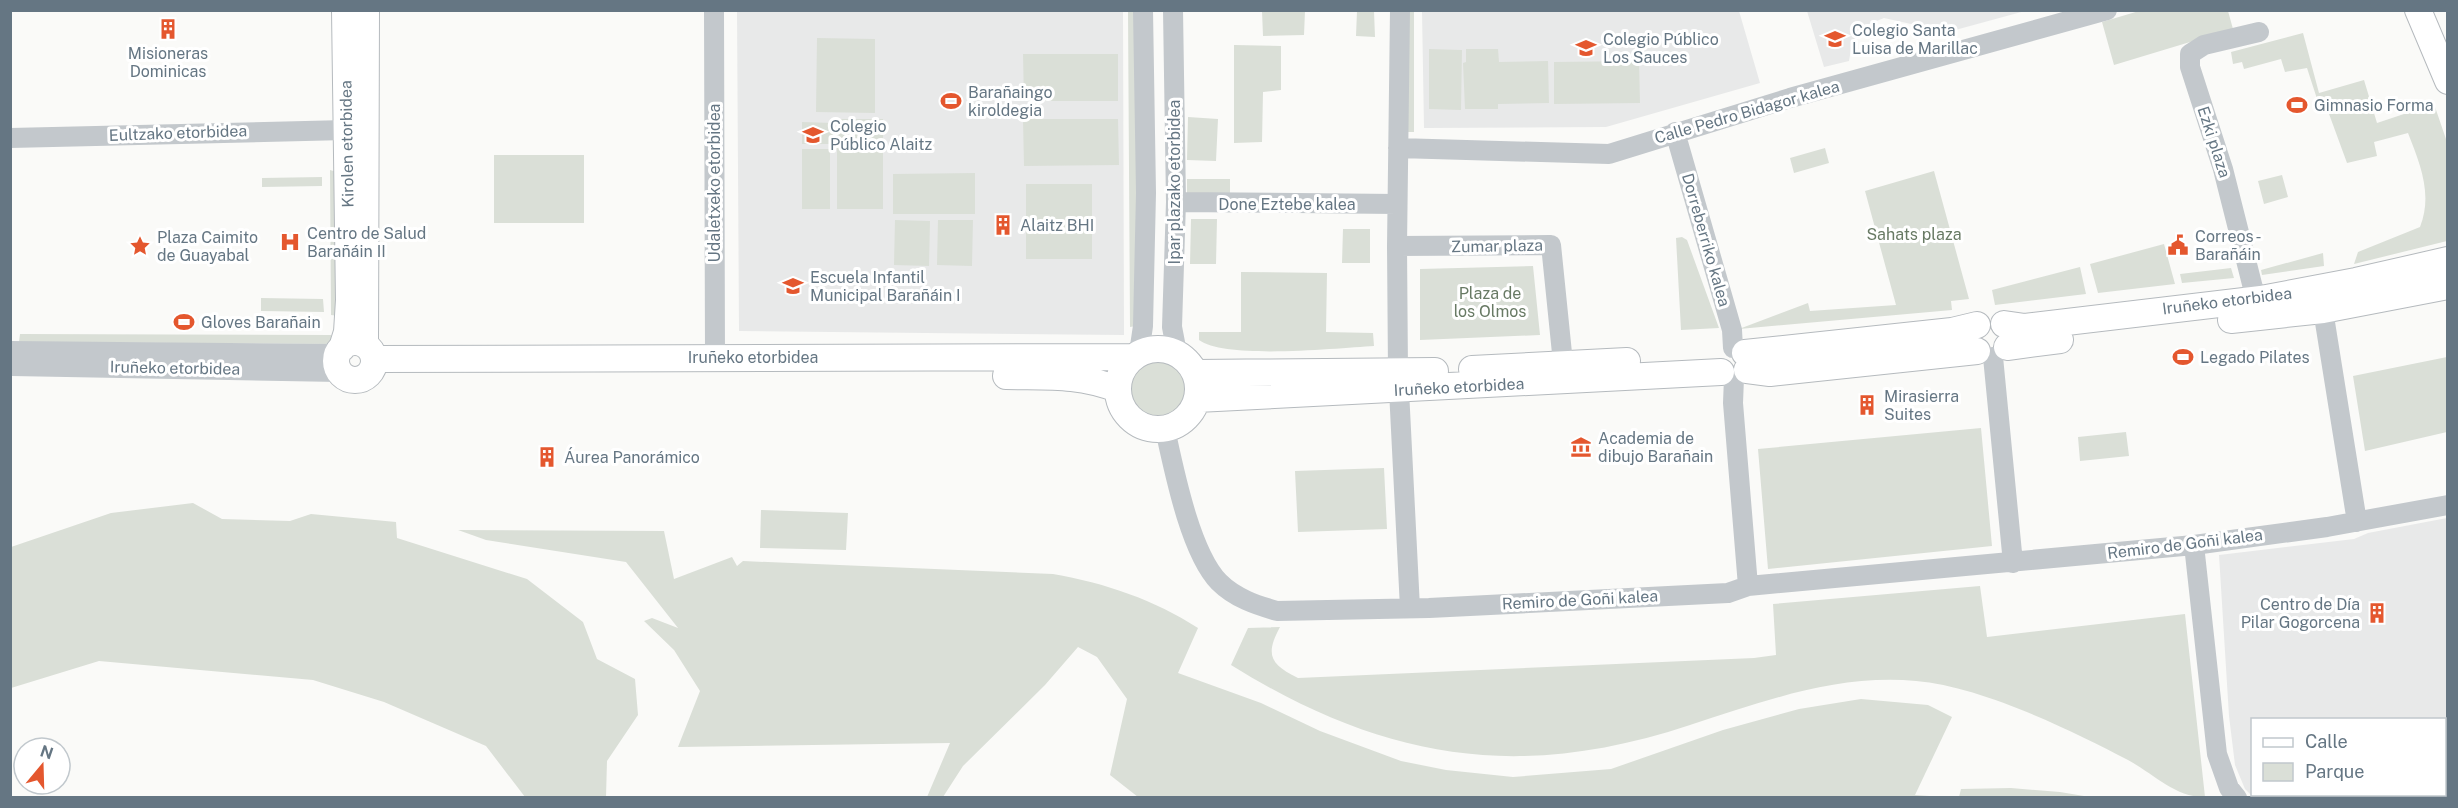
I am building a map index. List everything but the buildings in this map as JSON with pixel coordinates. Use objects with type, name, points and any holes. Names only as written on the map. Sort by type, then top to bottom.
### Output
[{"type":"main road","name":"Kirolen etorbidea","points":[[345,10],[349,300],[347,332],[354,358]]},
{"type":"main road","name":"Kirolen etorbidea","points":[[354,358],[366,10]]},
{"type":"main road","points":[[2418,10],[2448,81]]},
{"type":"main road","points":[[2433,10],[2448,44]]},
{"type":"main road","name":"Iruñeko etorbidea","points":[[1995,345],[2025,327],[2261,299],[2448,260]]},
{"type":"main road","name":"Iruñeko etorbidea","points":[[1197,399],[1399,381],[1563,363],[1733,363],[1770,373],[1995,345],[2323,310],[2448,286]]},
{"type":"main road","name":"Iruñeko etorbidea","points":[[1196,373],[1399,381],[1733,363],[1941,332],[1977,325],[1989,320],[1995,345]]},
{"type":"main road","points":[[1164,349],[1177,353],[1196,373],[1199,387],[1197,399],[1185,419],[1165,429],[1151,429],[1138,424],[1127,415],[1120,403],[1117,389],[1124,366],[1136,355],[1164,349]]},
{"type":"main road","name":"Iruñeko etorbidea","points":[[354,358],[1136,355]]},
{"type":"main road","name":"Iruñeko etorbidea","points":[[354,358],[1075,377],[1092,379],[1117,389]]},
{"type":"street","name":"Udaletxeko etorbidea","points":[[714,10],[715,356]]},
{"type":"street","name":"Ipar plazako etorbidea","points":[[1136,355],[1143,326],[1146,193],[1143,10]]},
{"type":"street","name":"Ipar plazako etorbidea","points":[[1173,10],[1176,202],[1172,327],[1177,353]]},
{"type":"street","points":[[1400,10],[1396,246],[1399,381],[1410,608]]},
{"type":"street","name":"Calle Pedro Bidagor kalea","points":[[1398,148],[1600,155],[2094,12]]},
{"type":"street","name":"Ezki plaza","points":[[2259,32],[2204,45],[2190,54],[2190,67],[2223,169],[2253,288],[2261,299]]},
{"type":"street","name":"Eultzako etorbidea","points":[[10,139],[346,130]]},
{"type":"street","name":"Dorreberriko kalea","points":[[1675,132],[1732,330],[1733,363]]},
{"type":"street","points":[[10,139],[10,154]]},
{"type":"street","name":"Done Eztebe kalea","points":[[1176,202],[1397,204]]},
{"type":"street","name":"Zumar plaza","points":[[1396,246],[1551,245],[1563,363]]},
{"type":"street","points":[[2323,310],[2357,522]]},
{"type":"street","points":[[1995,345],[2013,563]]},
{"type":"street","name":"Iruñeko etorbidea","points":[[11,360],[354,358]]},
{"type":"street","points":[[1733,363],[1733,403],[1748,586]]},
{"type":"street","name":"Remiro de Goñi kalea","points":[[1165,429],[1191,529],[1206,566],[1234,594],[1255,605],[1277,611],[1410,608],[1728,593],[1748,586],[2194,545],[2357,522],[2448,504]]},
{"type":"street","points":[[2194,545],[2217,754],[2229,788],[2237,798]]},
{"type":"shaded area","name":"Colegio Santa Luisa de Marillac","points":[[1807,10],[2025,11],[1937,35],[1920,26],[1884,18],[1862,27],[1852,43],[1849,61],[1824,67]]},
{"type":"shaded area","points":[[737,11],[1123,11],[1124,335],[739,331]]},
{"type":"shaded area","name":"Colegio Público Los Sauces","points":[[1422,11],[1739,11],[1760,83],[1606,127],[1424,128]]},
{"type":"shaded area","points":[[2447,518],[2447,797],[2253,797],[2446,796],[2446,718],[2251,718],[2251,795],[2245,789],[2235,765],[2229,716],[2219,555],[2354,539],[2368,533]]},
{"type":"green space","points":[[1128,11],[1137,11],[1136,326],[1130,327]]},
{"type":"green space","points":[[1262,11],[1305,11],[1304,35],[1263,36]]},
{"type":"green space","points":[[1357,11],[1374,11],[1375,37],[1356,36]]},
{"type":"green space","points":[[1404,11],[1414,11],[1414,132],[1404,132]]},
{"type":"green space","points":[[2139,11],[2228,11],[2233,29],[2114,65],[2102,22]]},
{"type":"green space","points":[[2303,33],[2319,93],[2364,80],[2377,123],[2434,104],[2447,142],[2447,241],[2354,264],[2358,252],[2420,227],[2425,203],[2423,179],[2408,133],[2374,142],[2377,156],[2347,163],[2325,103],[2319,105],[2307,68],[2285,72],[2281,59],[2244,69],[2242,62],[2233,64],[2231,52]]},
{"type":"green space","points":[[817,38],[875,39],[875,113],[816,112]]},
{"type":"green space","points":[[1234,45],[1281,46],[1281,90],[1263,92],[1262,142],[1234,143]]},
{"type":"green space","points":[[1429,49],[1462,50],[1461,110],[1429,109]]},
{"type":"green space","points":[[1466,49],[1498,49],[1499,62],[1548,61],[1549,103],[1498,104],[1498,109],[1465,109],[1463,63],[1466,62]]},
{"type":"green space","points":[[1023,54],[1118,54],[1118,101],[1024,101]]},
{"type":"green space","points":[[1639,61],[1640,103],[1554,104],[1554,62]]},
{"type":"green space","points":[[1188,117],[1218,119],[1216,161],[1187,160]]},
{"type":"green space","points":[[837,119],[883,119],[883,209],[837,209]]},
{"type":"green space","points":[[1023,119],[1118,119],[1119,165],[1024,166]]},
{"type":"green space","points":[[802,122],[833,123],[833,144],[802,144]]},
{"type":"green space","points":[[1825,148],[1829,163],[1794,173],[1790,158]]},
{"type":"green space","points":[[802,149],[830,149],[830,209],[802,209]]},
{"type":"green space","points":[[494,155],[584,155],[584,223],[494,223]]},
{"type":"green space","points":[[330,170],[337,172],[339,316],[331,315]]},
{"type":"green space","name":"Sahats plaza","points":[[1934,171],[1969,299],[1951,301],[1952,310],[1739,329],[1808,303],[1810,311],[1896,305],[1865,191]]},
{"type":"green space","points":[[975,173],[975,214],[893,214],[893,174]]},
{"type":"green space","points":[[2282,175],[2288,197],[2264,204],[2258,181]]},
{"type":"green space","points":[[322,177],[322,186],[262,187],[262,178]]},
{"type":"green space","points":[[1187,179],[1230,179],[1230,193],[1187,193]]},
{"type":"green space","points":[[1026,184],[1092,184],[1092,259],[1026,259]]},
{"type":"green space","points":[[1191,219],[1217,219],[1216,264],[1190,264]]},
{"type":"green space","points":[[895,220],[930,221],[929,266],[894,265]]},
{"type":"green space","points":[[938,220],[973,220],[972,266],[937,265]]},
{"type":"green space","points":[[1343,229],[1370,229],[1370,263],[1342,263]]},
{"type":"green space","points":[[1682,237],[1687,240],[1719,328],[1681,330],[1676,238]]},
{"type":"green space","points":[[2164,244],[2175,284],[2098,293],[2090,264]]},
{"type":"green space","points":[[2323,253],[2324,266],[2262,275],[2261,270]]},
{"type":"green space","name":"Plaza de los Olmos","points":[[1533,266],[1540,335],[1420,340],[1420,269]]},
{"type":"green space","points":[[2080,267],[2086,294],[1995,305],[1992,290]]},
{"type":"green space","points":[[2231,268],[2234,278],[2182,283],[2180,274]]},
{"type":"green space","points":[[1241,272],[1327,273],[1326,332],[1373,333],[1374,346],[1257,351],[1233,350],[1213,346],[1199,340],[1199,332],[1241,332]]},
{"type":"green space","points":[[261,298],[323,299],[324,312],[261,311]]},
{"type":"green space","points":[[20,334],[331,335],[333,344],[19,342]]},
{"type":"green space","points":[[2447,357],[2447,432],[2365,451],[2353,376]]},
{"type":"green space","points":[[1158,362],[1169,364],[1179,370],[1185,380],[1187,391],[1185,402],[1179,412],[1169,418],[1158,420],[1147,418],[1137,412],[1131,402],[1129,391],[1131,380],[1137,370],[1147,364]]},
{"type":"green space","points":[[1981,428],[1992,546],[1768,569],[1758,449]]},
{"type":"green space","points":[[2126,432],[2129,456],[2080,461],[2078,437]]},
{"type":"green space","points":[[1384,468],[1387,529],[1298,532],[1295,471]]},
{"type":"green space","points":[[193,503],[222,519],[290,521],[311,514],[396,522],[397,538],[527,579],[583,622],[597,659],[635,679],[638,715],[607,761],[606,797],[525,797],[486,746],[384,702],[313,680],[99,661],[11,688],[11,547],[111,513]]},
{"type":"green space","points":[[761,510],[848,513],[846,550],[760,548]]},
{"type":"green space","points":[[458,530],[664,531],[674,579],[732,557],[737,566],[743,561],[1053,574],[1092,582],[1147,601],[1198,628],[1178,673],[1261,703],[1320,731],[1401,761],[1446,770],[1513,777],[1611,769],[1723,730],[1799,709],[1861,699],[1928,705],[1952,717],[1915,795],[1944,797],[1138,797],[1110,775],[1127,699],[1097,657],[1078,647],[1045,685],[963,766],[943,797],[927,797],[950,743],[678,747],[700,691],[674,650],[644,621],[652,618],[678,628],[626,562],[486,540]]},
{"type":"green space","points":[[1980,586],[1987,637],[2185,614],[2205,797],[2184,794],[2128,760],[2025,711],[1968,691],[1916,681],[1857,682],[1801,691],[1627,743],[1567,753],[1510,756],[1453,752],[1398,741],[1343,722],[1288,697],[1231,665],[1248,628],[1280,627],[1273,645],[1273,658],[1281,668],[1298,678],[1754,658],[1776,655],[1773,604]]},
{"type":"green space","points":[[2011,788],[2090,797],[1959,797],[1961,789]]},
{"type":"place","name":"Misioneras Dominicas","points":[[168,29]]},
{"type":"place","name":"Colegio Santa Luisa de Marillac","points":[[1835,39]]},
{"type":"place","name":"Colegio Público Los Sauces","points":[[1586,48]]},
{"type":"place","name":"Barañaingo kiroldegia","points":[[951,101]]},
{"type":"place","name":"Gimnasio Forma","points":[[2297,105]]},
{"type":"place","name":"Colegio Público Alaitz","points":[[813,135]]},
{"type":"place","name":"Alaitz BHI","points":[[1003,225]]},
{"type":"place","name":"Centro de Salud Barañáin II","points":[[290,242]]},
{"type":"place","name":"Correos - Barañáin","points":[[2178,245]]},
{"type":"place","name":"Plaza Caimito de Guayabal","points":[[140,246]]},
{"type":"place","name":"Escuela Infantil Municipal Barañáin I","points":[[793,286]]},
{"type":"place","name":"Gloves Barañain","points":[[184,322]]},
{"type":"place","name":"Legado Pilates","points":[[2183,357]]},
{"type":"place","name":"Mirasierra Suites","points":[[1867,405]]},
{"type":"place","name":"Academia de dibujo Barañain","points":[[1581,447]]},
{"type":"place","name":"Áurea Panorámico","points":[[547,457]]},
{"type":"place","name":"Centro de Día Pilar Gogorcena","points":[[2377,613]]}]
